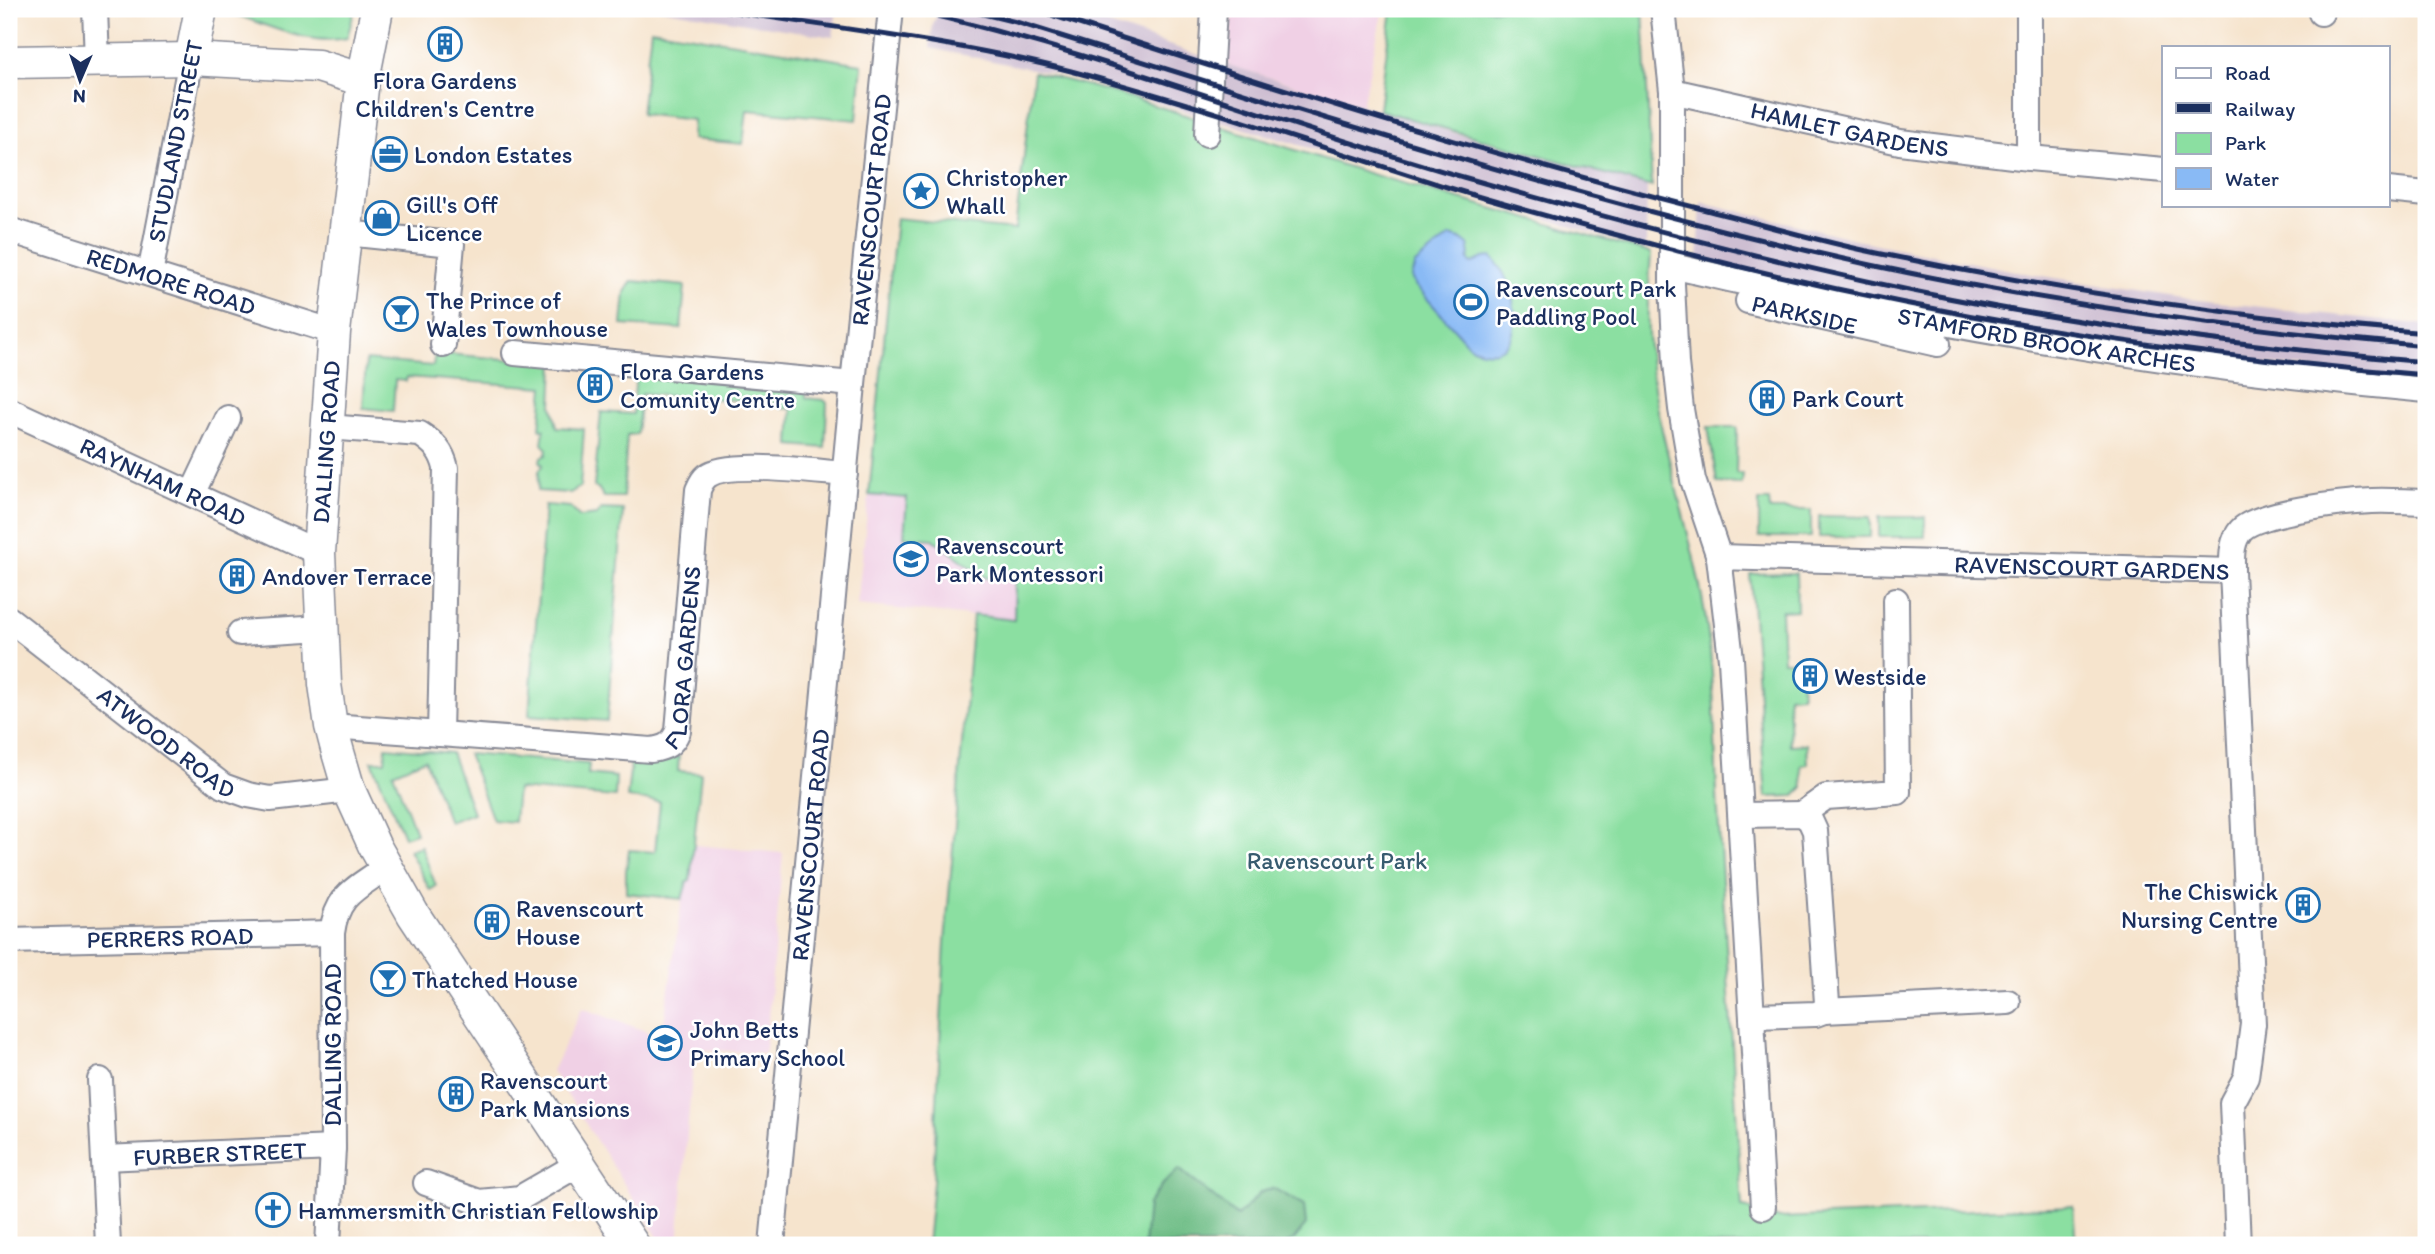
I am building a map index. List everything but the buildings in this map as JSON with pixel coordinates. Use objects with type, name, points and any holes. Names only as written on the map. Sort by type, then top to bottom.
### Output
[{"type":"main road","name":"STUDLAND STREET","points":[[191,59],[201,9]]},
{"type":"main road","name":"DALLING ROAD","points":[[377,9],[362,80],[334,332],[327,426],[319,553],[325,684],[331,726],[349,790],[385,868],[633,1245]]},
{"type":"main road","points":[[9,62],[191,59],[318,66],[362,80]]},
{"type":"street","points":[[95,9],[97,61]]},
{"type":"street","name":"RAVENSCOURT ROAD","points":[[772,1245],[891,9]]},
{"type":"street","points":[[1207,134],[1214,9]]},
{"type":"street","points":[[1663,9],[1672,91],[1672,275],[1677,375],[1693,480],[1720,557],[1731,659],[1763,1207]]},
{"type":"street","points":[[2029,9],[2029,158]]},
{"type":"street","name":"STUDLAND STREET","points":[[150,274],[191,59]]},
{"type":"street","name":"HAMLET GARDENS","points":[[1672,91],[1900,142],[2029,158],[2162,170]]},
{"type":"street","points":[[2390,190],[2426,194]]},
{"type":"street","name":"REDMORE ROAD","points":[[9,230],[334,332]]},
{"type":"street","points":[[345,233],[452,244],[443,345]]},
{"type":"street","name":"PARKSIDE","points":[[1672,275],[1938,344]]},
{"type":"street","name":"STAMFORD BROOK ARCHES","points":[[1672,275],[2023,337],[2188,362],[2426,390]]},
{"type":"street","points":[[515,353],[853,384]]},
{"type":"street","name":"RAYNHAM ROAD","points":[[9,410],[319,553]]},
{"type":"street","points":[[192,494],[228,418]]},
{"type":"street","points":[[327,426],[420,434],[433,442],[444,460],[446,467],[440,734]]},
{"type":"street","name":"FLORA GARDENS","points":[[331,726],[651,750],[664,748],[674,742],[678,731],[698,489],[706,477],[718,471],[737,468],[845,474]]},
{"type":"street","name":"RAVENSCOURT GARDENS","points":[[1720,557],[2232,571],[2234,543],[2244,527],[2255,521],[2354,503],[2426,502]]},
{"type":"street","points":[[2232,571],[2253,1024],[2246,1077],[2232,1103],[2238,1245]]},
{"type":"street","points":[[1741,815],[1802,814],[1826,797],[1898,792],[1896,600]]},
{"type":"street","name":"ATWOOD ROAD","points":[[9,619],[223,786],[270,799],[349,790]]},
{"type":"street","points":[[240,633],[323,628]]},
{"type":"street","points":[[1802,814],[1810,820],[1815,831],[1827,1003],[1824,1011]]},
{"type":"street","name":"DALLING ROAD","points":[[328,1245],[333,1147],[334,915],[348,895],[385,868]]},
{"type":"street","name":"PERRERS ROAD","points":[[9,941],[332,933]]},
{"type":"street","points":[[1752,1016],[2008,1002]]},
{"type":"street","points":[[100,1080],[108,1245]]},
{"type":"street","name":"FURBER STREET","points":[[104,1158],[333,1147]]},
{"type":"street","points":[[426,1183],[479,1202],[520,1198],[579,1164]]},
{"type":"shaded area","points":[[659,9],[837,9],[833,37]]},
{"type":"shaded area","points":[[939,9],[1062,9],[1228,65],[1451,132],[1647,186],[1646,249],[1075,78],[930,48],[933,25]]},
{"type":"shaded area","points":[[1233,9],[1383,9],[1362,105],[1228,65]]},
{"type":"shaded area","points":[[1701,202],[1876,244],[2030,274],[2189,299],[2426,325],[2426,384],[2020,332],[1698,263]]},
{"type":"shaded area","name":"Ravenscourt Park Montessori","points":[[869,495],[907,498],[905,537],[933,539],[986,578],[1015,579],[1014,620],[857,605]]},
{"type":"shaded area","name":"John Betts Primary School","points":[[694,845],[783,853],[765,1053],[694,1049],[678,1245],[663,1245],[552,1071],[582,1008],[662,1037],[682,899],[687,881],[690,881]]},
{"type":"green space","points":[[230,9],[355,9],[347,38],[333,40],[290,34],[234,14]]},
{"type":"green space","points":[[1392,9],[1643,9],[1652,187],[1379,110]]},
{"type":"green space","points":[[651,29],[862,64],[857,120],[747,110],[743,144],[692,139],[693,120],[641,114]]},
{"type":"green space","name":"Ravenscourt Park","points":[[1034,72],[1116,93],[1371,174],[1651,253],[1648,324],[1653,383],[1667,453],[1694,557],[1710,650],[1742,1208],[1779,1218],[2073,1206],[2076,1245],[927,1245],[933,1182],[945,942],[973,615],[1014,620],[1015,580],[986,578],[933,539],[904,537],[907,498],[869,495],[896,218],[1015,230]]},
{"type":"green space","points":[[632,281],[685,286],[681,329],[622,325],[625,292]]},
{"type":"green space","points":[[435,353],[554,363],[552,405],[557,427],[584,429],[580,487],[570,493],[538,491],[539,471],[543,465],[540,461],[541,457],[546,455],[547,449],[542,444],[544,429],[540,429],[544,387],[407,377],[406,381],[395,380],[393,411],[363,408],[366,360],[433,366]]},
{"type":"green space","points":[[636,370],[806,389],[806,398],[824,400],[827,403],[825,448],[790,445],[792,409],[781,408],[781,403],[641,394],[637,434],[627,435],[623,497],[604,497],[598,488],[594,487],[601,412],[633,414]]},
{"type":"green space","points":[[1708,427],[1737,427],[1736,473],[1743,474],[1742,484],[1717,483]]},
{"type":"green space","points":[[1759,501],[1769,501],[1770,510],[1811,510],[1811,537],[1759,537]]},
{"type":"green space","points":[[545,505],[570,507],[580,517],[597,515],[601,509],[623,510],[607,721],[529,715]]},
{"type":"green space","points":[[1819,516],[1870,517],[1870,537],[1819,537]]},
{"type":"green space","points":[[1879,517],[1925,517],[1925,537],[1879,537]]},
{"type":"green space","points":[[1796,573],[1797,610],[1781,611],[1783,661],[1800,661],[1802,695],[1788,696],[1790,745],[1807,744],[1808,764],[1801,765],[1803,787],[1794,796],[1766,797],[1750,574]]},
{"type":"green space","points":[[386,747],[451,753],[473,813],[449,822],[425,759],[393,773],[416,833],[404,837],[372,761],[385,761]]},
{"type":"green space","points":[[468,754],[589,764],[588,774],[616,777],[615,797],[517,789],[514,822],[493,820]]},
{"type":"green space","points":[[679,755],[678,771],[701,773],[690,881],[687,882],[682,899],[626,893],[629,850],[655,852],[660,802],[627,798],[631,762],[662,762]]},
{"type":"green space","points":[[421,846],[436,886],[430,890],[409,850]]},
{"type":"green space","points":[[1179,1169],[1237,1216],[1261,1192],[1273,1188],[1304,1205],[1306,1225],[1293,1241],[1284,1245],[1144,1245],[1148,1204],[1161,1186]]},
{"type":"water","name":"Ravenscourt Park Paddling Pool","points":[[1450,236],[1468,245],[1468,259],[1471,264],[1491,257],[1508,284],[1515,320],[1512,336],[1504,347],[1490,352],[1470,347],[1414,284],[1411,277],[1415,264]]},
{"type":"railway","points":[[715,9],[939,43],[1071,71],[1214,112],[1511,206],[1786,278],[1967,315],[2151,345],[2426,375]]},
{"type":"railway","points":[[907,9],[978,26],[1117,67],[1463,177],[1664,232],[1816,269],[1936,296],[2145,331],[2426,362]]},
{"type":"railway","points":[[963,9],[1016,22],[1548,184],[1655,213],[1871,265],[2078,304],[2217,324],[2426,346]]},
{"type":"railway","points":[[1033,9],[1454,141],[1835,244],[1945,267],[2150,302],[2288,320],[2426,333]]},
{"type":"place","name":"Flora Gardens Children's Centre","points":[[445,44]]},
{"type":"place","name":"London Estates","points":[[390,154]]},
{"type":"place","name":"Christopher Whall","points":[[921,191]]},
{"type":"place","name":"Gill's Off Licence","points":[[382,218]]},
{"type":"place","name":"Ravenscourt Park Paddling Pool","points":[[1471,302]]},
{"type":"place","name":"The Prince of Wales Townhouse","points":[[401,314]]},
{"type":"place","name":"Flora Gardens Comunity Centre","points":[[595,385]]},
{"type":"place","name":"Park Court","points":[[1767,398]]},
{"type":"place","name":"Ravenscourt Park Montessori","points":[[911,559]]},
{"type":"place","name":"Andover Terrace","points":[[237,576]]},
{"type":"place","name":"Westside","points":[[1810,676]]},
{"type":"place","name":"The Chiswick Nursing Centre","points":[[2303,905]]},
{"type":"place","name":"Ravenscourt House","points":[[492,922]]},
{"type":"place","name":"Thatched House","points":[[388,979]]},
{"type":"place","name":"John Betts Primary School","points":[[665,1043]]},
{"type":"place","name":"Ravenscourt Park Mansions","points":[[456,1094]]},
{"type":"place","name":"Hammersmith Christian Fellowship","points":[[273,1210]]}]
